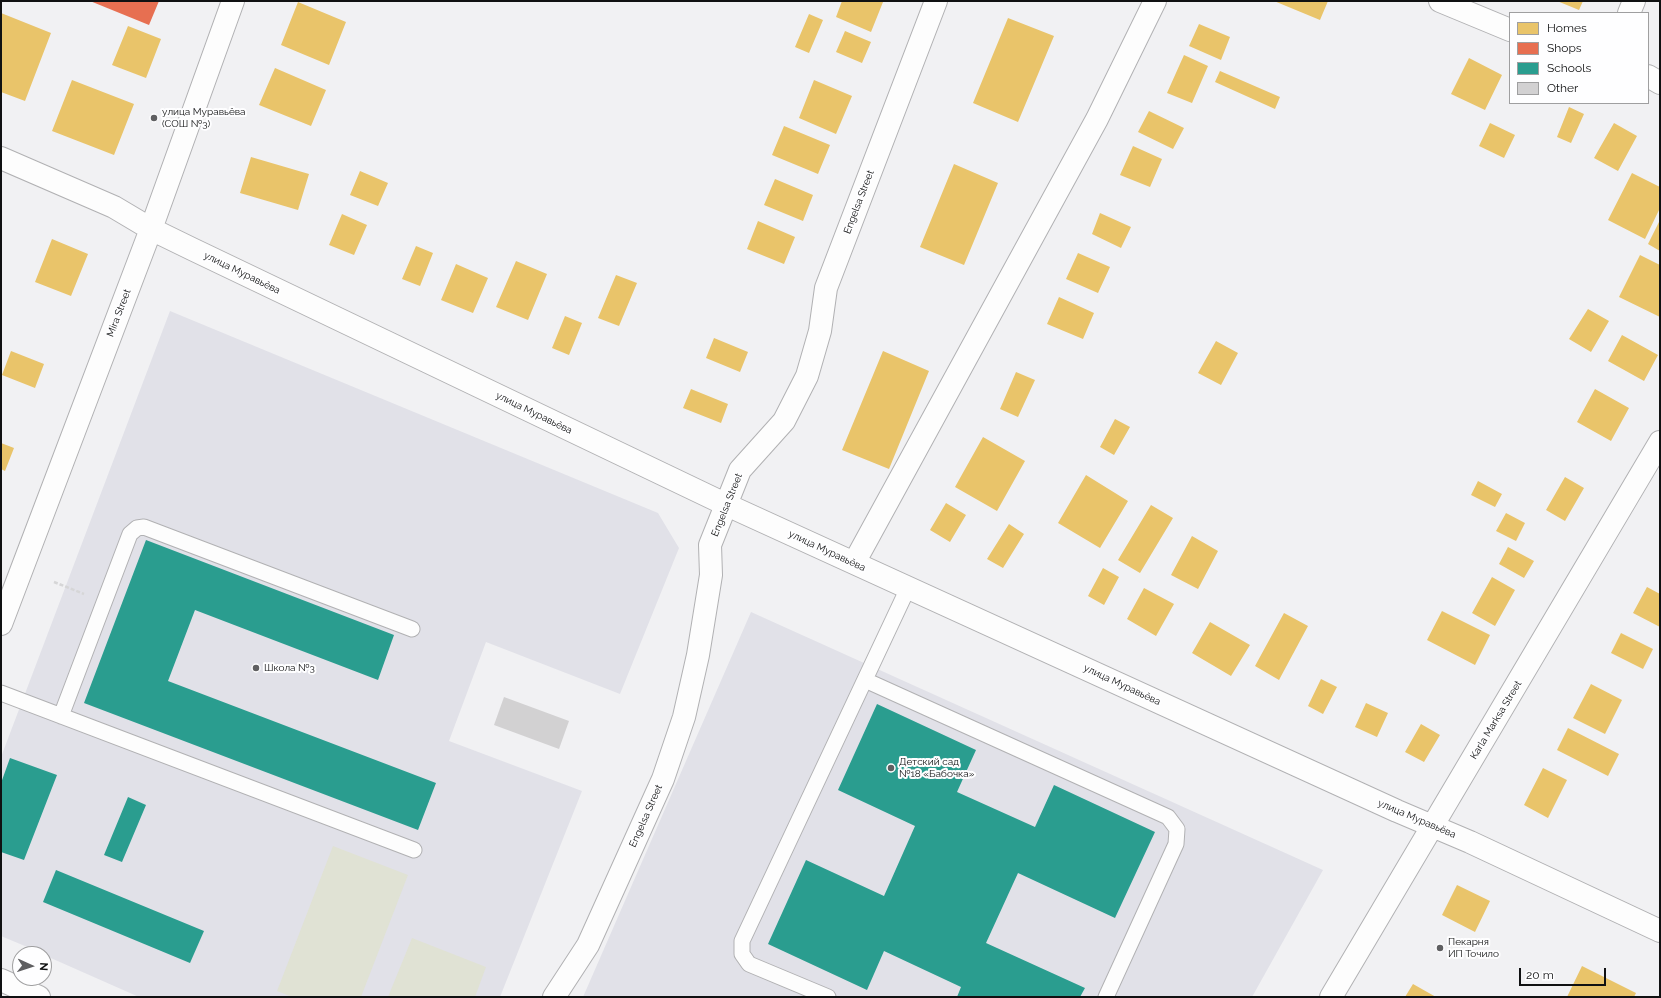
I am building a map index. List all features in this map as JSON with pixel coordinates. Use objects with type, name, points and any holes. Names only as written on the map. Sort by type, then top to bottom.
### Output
[{"type":"street","name":"Mira Street","points":[[1,624],[151,229],[233,1]]},
{"type":"street","name":"Engelsa Street","points":[[554,997],[588,944],[663,779],[684,717],[698,655],[711,575],[710,545],[740,470],[784,420],[806,376],[820,331],[826,288],[936,1]]},
{"type":"street","points":[[854,563],[1097,119],[1155,1]]},
{"type":"street","points":[[1440,1],[1509,30]]},
{"type":"street","points":[[1629,12],[1634,1]]},
{"type":"street","points":[[1649,77],[1660,83]]},
{"type":"street","name":"улица Муравьёва","points":[[1,158],[114,207],[151,229],[726,504],[1432,827],[1470,842],[1660,931]]},
{"type":"street","name":"Karla Marksa Street","points":[[1331,997],[1660,442]]},
{"type":"street","points":[[1,980],[39,997]]},
{"type":"lane","points":[[61,716],[130,534],[137,528],[144,527],[412,629]]},
{"type":"lane","points":[[828,997],[749,964],[742,954],[742,941],[908,588]]},
{"type":"lane","points":[[865,680],[1168,817],[1177,829],[1176,844],[1106,997]]},
{"type":"lane","points":[[1,693],[414,850]]},
{"type":"path","points":[[54,582],[104,602]]},
{"type":"shaded area","name":"Школа №3","points":[[170,311],[658,513],[679,548],[620,694],[486,642],[449,741],[582,791],[500,997],[139,997],[52,959],[52,946],[25,946],[1,936],[1,757]]},
{"type":"shaded area","name":"Детский сад №18 «Бабочка»","points":[[751,612],[1323,870],[1252,997],[583,997]]},
{"type":"shaded area","points":[[333,846],[408,875],[361,997],[292,997],[277,991]]},
{"type":"shaded area","points":[[412,938],[486,967],[475,997],[388,997]]},
{"type":"building: Homes","points":[[842,1],[883,2],[871,32],[836,17]]},
{"type":"building: Homes","points":[[1274,1],[1328,1],[1320,20]]},
{"type":"building: Homes","points":[[1557,1],[1583,1],[1579,10]]},
{"type":"building: Homes","points":[[298,2],[346,22],[329,65],[281,45]]},
{"type":"building: Homes","points":[[1,13],[51,33],[25,101],[1,92]]},
{"type":"building: Homes","points":[[809,14],[823,20],[809,53],[795,47]]},
{"type":"building: Homes","points":[[1008,18],[1054,36],[1018,122],[973,103]]},
{"type":"building: Homes","points":[[1199,24],[1230,37],[1221,60],[1189,46]]},
{"type":"building: Homes","points":[[128,26],[161,39],[146,78],[112,65]]},
{"type":"building: Homes","points":[[845,31],[871,42],[862,63],[836,52]]},
{"type":"building: Homes","points":[[1184,55],[1208,66],[1192,103],[1167,93]]},
{"type":"building: Homes","points":[[1469,58],[1502,75],[1485,110],[1451,94]]},
{"type":"building: Homes","points":[[275,68],[326,90],[311,126],[259,105]]},
{"type":"building: Homes","points":[[1220,71],[1280,97],[1275,109],[1215,82]]},
{"type":"building: Homes","points":[[72,80],[134,104],[114,155],[52,131]]},
{"type":"building: Homes","points":[[814,80],[852,96],[836,134],[799,118]]},
{"type":"building: Homes","points":[[1569,107],[1584,114],[1571,143],[1557,137]]},
{"type":"building: Homes","points":[[1149,111],[1184,128],[1173,149],[1138,132]]},
{"type":"building: Homes","points":[[1490,123],[1515,135],[1504,158],[1479,146]]},
{"type":"building: Homes","points":[[1614,123],[1637,136],[1618,171],[1594,158]]},
{"type":"building: Homes","points":[[784,126],[830,145],[818,174],[772,155]]},
{"type":"building: Homes","points":[[1133,146],[1162,159],[1150,187],[1120,175]]},
{"type":"building: Homes","points":[[251,157],[309,174],[298,210],[240,193]]},
{"type":"building: Homes","points":[[954,164],[998,183],[964,265],[920,247]]},
{"type":"building: Homes","points":[[360,171],[388,183],[378,206],[350,195]]},
{"type":"building: Homes","points":[[1632,173],[1660,187],[1660,208],[1645,239],[1608,220]]},
{"type":"building: Homes","points":[[775,179],[813,195],[803,221],[764,205]]},
{"type":"building: Homes","points":[[1100,213],[1131,227],[1121,248],[1092,234]]},
{"type":"building: Homes","points":[[342,214],[367,225],[354,255],[329,245]]},
{"type":"building: Homes","points":[[1660,220],[1660,251],[1648,244]]},
{"type":"building: Homes","points":[[758,221],[795,237],[784,264],[747,249]]},
{"type":"building: Homes","points":[[52,239],[88,254],[71,296],[35,282]]},
{"type":"building: Homes","points":[[416,246],[433,253],[420,286],[402,279]]},
{"type":"building: Homes","points":[[1078,253],[1110,267],[1098,293],[1066,279]]},
{"type":"building: Homes","points":[[1640,255],[1660,265],[1660,317],[1619,297]]},
{"type":"building: Homes","points":[[516,261],[547,274],[528,320],[496,307]]},
{"type":"building: Homes","points":[[456,264],[488,278],[473,313],[441,300]]},
{"type":"building: Homes","points":[[616,275],[637,283],[619,326],[598,318]]},
{"type":"building: Homes","points":[[1059,297],[1094,313],[1083,339],[1047,324]]},
{"type":"building: Homes","points":[[1588,309],[1609,321],[1591,352],[1569,339]]},
{"type":"building: Homes","points":[[565,316],[582,323],[569,355],[552,348]]},
{"type":"building: Homes","points":[[1622,335],[1658,355],[1644,381],[1608,361]]},
{"type":"building: Homes","points":[[714,338],[748,352],[740,372],[706,358]]},
{"type":"building: Homes","points":[[1216,341],[1238,353],[1221,385],[1198,373]]},
{"type":"building: Homes","points":[[11,351],[44,364],[35,388],[2,375]]},
{"type":"building: Homes","points":[[883,351],[929,371],[889,469],[842,450]]},
{"type":"building: Homes","points":[[1016,372],[1035,380],[1018,417],[1000,409]]},
{"type":"building: Homes","points":[[691,389],[728,404],[721,423],[683,408]]},
{"type":"building: Homes","points":[[1595,389],[1629,408],[1611,441],[1577,422]]},
{"type":"building: Homes","points":[[1115,419],[1130,427],[1114,455],[1100,447]]},
{"type":"building: Homes","points":[[983,437],[1025,461],[997,511],[955,487]]},
{"type":"building: Homes","points":[[1,443],[14,448],[5,471],[1,469]]},
{"type":"building: Homes","points":[[1086,475],[1128,501],[1100,548],[1058,523]]},
{"type":"building: Homes","points":[[1565,477],[1584,488],[1565,521],[1546,510]]},
{"type":"building: Homes","points":[[1478,481],[1502,494],[1495,507],[1471,495]]},
{"type":"building: Homes","points":[[946,503],[966,515],[950,542],[930,530]]},
{"type":"building: Homes","points":[[1151,505],[1173,518],[1140,573],[1118,560]]},
{"type":"building: Homes","points":[[1506,513],[1525,523],[1516,541],[1496,531]]},
{"type":"building: Homes","points":[[1009,524],[1024,534],[1003,568],[987,559]]},
{"type":"building: Homes","points":[[1192,536],[1218,551],[1198,589],[1171,575]]},
{"type":"building: Homes","points":[[1508,547],[1534,561],[1524,578],[1499,564]]},
{"type":"building: Homes","points":[[1103,568],[1119,577],[1104,605],[1088,596]]},
{"type":"building: Homes","points":[[1492,577],[1515,590],[1495,626],[1472,613]]},
{"type":"building: Homes","points":[[1647,587],[1660,594],[1660,627],[1633,613]]},
{"type":"building: Homes","points":[[1144,588],[1174,604],[1156,636],[1127,619]]},
{"type":"building: Homes","points":[[1442,611],[1490,635],[1475,665],[1427,640]]},
{"type":"building: Homes","points":[[1284,613],[1308,626],[1279,680],[1255,666]]},
{"type":"building: Homes","points":[[1210,622],[1250,645],[1231,676],[1192,653]]},
{"type":"building: Homes","points":[[1621,633],[1653,649],[1643,669],[1611,653]]},
{"type":"building: Homes","points":[[1321,679],[1337,687],[1323,714],[1308,706]]},
{"type":"building: Homes","points":[[1591,684],[1622,700],[1605,734],[1573,718]]},
{"type":"building: Homes","points":[[1366,703],[1388,713],[1377,737],[1355,727]]},
{"type":"building: Homes","points":[[1421,724],[1440,735],[1424,762],[1405,752]]},
{"type":"building: Homes","points":[[1568,728],[1619,754],[1608,776],[1557,750]]},
{"type":"building: Homes","points":[[1543,768],[1567,780],[1548,818],[1524,805]]},
{"type":"building: Homes","points":[[1457,885],[1490,901],[1475,932],[1442,915]]},
{"type":"building: Homes","points":[[1582,966],[1636,993],[1634,997],[1567,997]]},
{"type":"building: Homes","points":[[1413,984],[1436,997],[1405,997]]},
{"type":"building: Shops","points":[[90,1],[159,1],[149,25]]},
{"type":"building: Schools","points":[[146,540],[394,635],[378,680],[195,610],[168,681],[436,783],[418,830],[84,703]]},
{"type":"building: Schools","points":[[877,704],[976,750],[957,792],[1035,827],[1054,785],[1155,832],[1115,918],[1018,873],[986,943],[1085,988],[1080,997],[957,997],[961,987],[884,951],[867,990],[768,944],[806,860],[884,896],[915,826],[838,790]]},
{"type":"building: Schools","points":[[10,758],[57,775],[24,860],[1,852],[1,783]]},
{"type":"building: Schools","points":[[128,797],[146,805],[122,862],[104,855]]},
{"type":"building: Schools","points":[[56,870],[204,931],[190,963],[43,902]]},
{"type":"building: Other","points":[[504,697],[569,721],[559,749],[494,725]]},
{"type":"place","name":"улица Муравьёва (СОШ №3)","points":[[154,118]]},
{"type":"place","name":"Школа №3","points":[[256,668]]},
{"type":"place","name":"Детский сад №18 «Бабочка»","points":[[891,768]]},
{"type":"place","name":"Пекарня ИП Точило","points":[[1440,948]]}]
